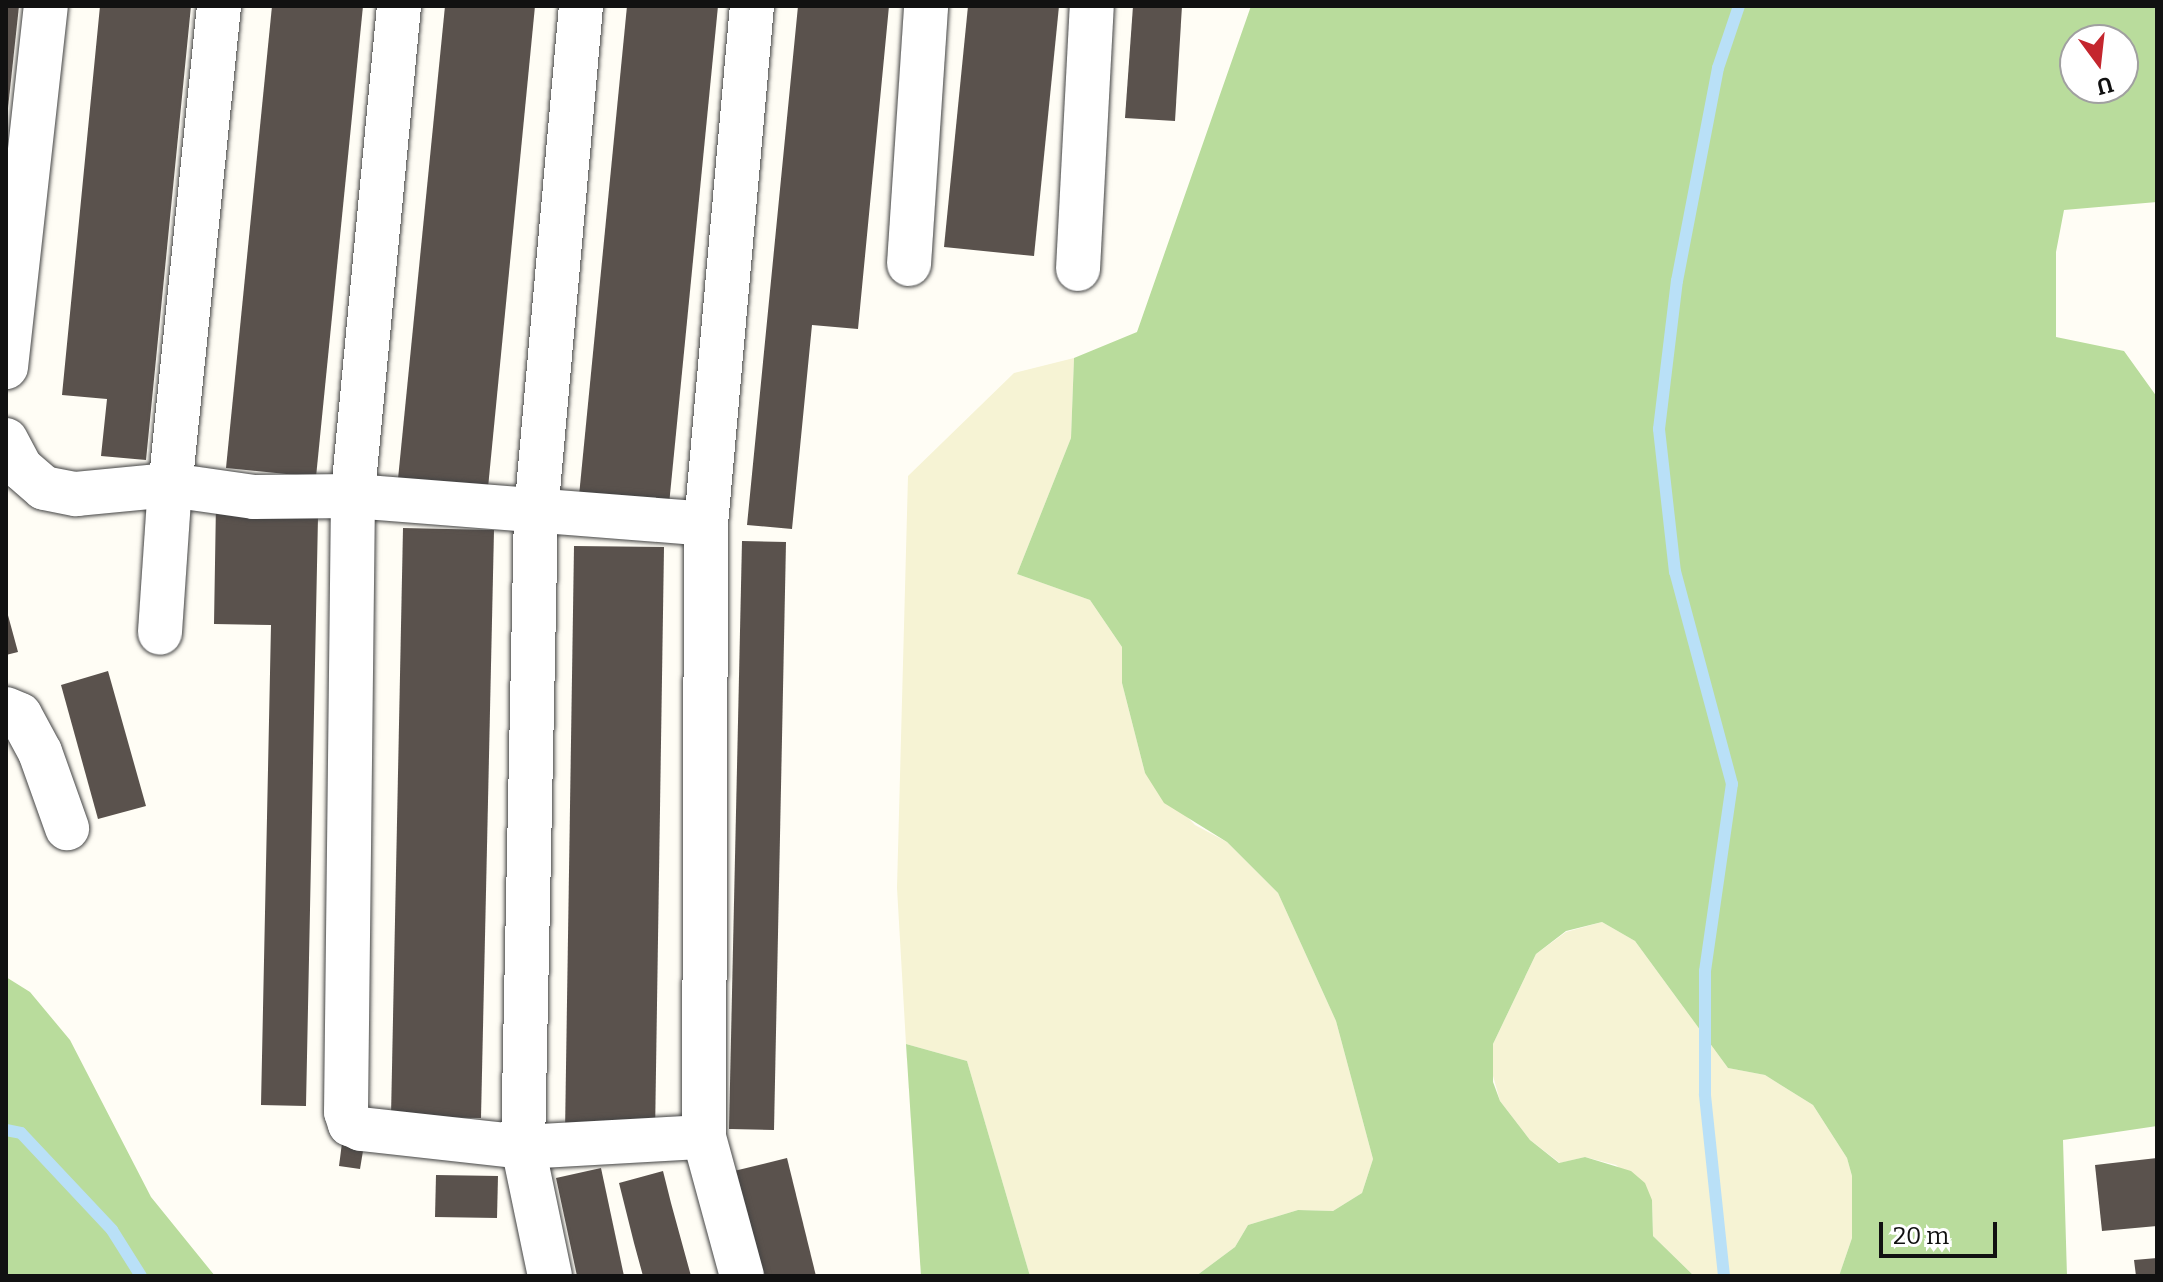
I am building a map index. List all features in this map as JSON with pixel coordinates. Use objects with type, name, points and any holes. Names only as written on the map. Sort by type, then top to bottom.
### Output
[{"type":"street","points":[[6,367],[46,6]]},
{"type":"street","points":[[160,633],[170,485],[219,6]]},
{"type":"street","points":[[399,6],[353,496],[346,1112],[350,1124],[361,1129],[523,1147],[704,1137]]},
{"type":"street","points":[[550,1276],[523,1147],[536,513],[581,6]]},
{"type":"street","points":[[742,1276],[704,1137],[706,524],[752,6]]},
{"type":"street","points":[[909,264],[926,6]]},
{"type":"street","points":[[1078,269],[1092,6]]},
{"type":"street","points":[[6,440],[21,468],[44,488],[76,494],[170,485],[254,497],[353,496],[536,513],[706,524]]},
{"type":"street","points":[[6,709],[20,715],[40,752],[67,828]]},
{"type":"shaded area","points":[[1074,358],[1071,438],[1017,574],[1090,600],[1122,647],[1122,683],[1145,773],[1195,825],[1227,842],[1278,893],[1336,1021],[1373,1159],[1362,1193],[1333,1211],[1298,1210],[1248,1225],[1235,1247],[1196,1276],[1030,1276],[967,1061],[906,1044],[897,888],[908,476],[1014,373]]},
{"type":"shaded area","points":[[1602,922],[1635,941],[1728,1068],[1765,1075],[1813,1105],[1847,1158],[1852,1176],[1852,1238],[1839,1276],[1694,1276],[1653,1236],[1652,1200],[1616,1165],[1585,1157],[1560,1163],[1530,1140],[1500,1101],[1490,1065],[1493,1044],[1536,954],[1566,932]]},
{"type":"green space","points":[[1251,6],[2157,6],[2157,202],[2064,210],[2056,252],[2056,337],[2124,351],[2157,397],[2157,1126],[2063,1140],[2067,1276],[1839,1276],[1852,1238],[1852,1176],[1847,1158],[1813,1105],[1765,1075],[1728,1068],[1635,941],[1602,922],[1566,931],[1536,954],[1493,1044],[1493,1082],[1500,1101],[1530,1140],[1559,1163],[1585,1157],[1631,1171],[1645,1183],[1652,1200],[1653,1236],[1694,1276],[1196,1276],[1235,1247],[1248,1225],[1298,1210],[1333,1211],[1362,1193],[1373,1159],[1336,1021],[1278,893],[1227,842],[1164,803],[1145,773],[1122,683],[1122,647],[1090,600],[1017,574],[1071,438],[1074,358],[1137,332]]},
{"type":"green space","points":[[6,977],[30,992],[70,1040],[151,1197],[215,1276],[6,1276]]},
{"type":"green space","points":[[906,1044],[967,1061],[1030,1276],[921,1276]]},
{"type":"building","points":[[6,6],[19,6],[8,108],[6,108]]},
{"type":"building","points":[[100,6],[191,6],[146,460],[101,456],[107,399],[62,395]]},
{"type":"building","points":[[272,6],[363,6],[316,477],[226,468]]},
{"type":"building","points":[[445,6],[535,6],[487,498],[397,489]]},
{"type":"building","points":[[627,6],[718,6],[668,515],[578,506]]},
{"type":"building","points":[[798,6],[889,6],[858,329],[812,325],[792,529],[747,525]]},
{"type":"building","points":[[968,6],[1059,6],[1034,256],[944,247]]},
{"type":"building","points":[[1133,6],[1182,6],[1175,121],[1125,118]]},
{"type":"building","points":[[216,503],[318,517],[306,1106],[261,1105],[271,625],[214,624]]},
{"type":"building","points":[[403,528],[494,530],[481,1118],[391,1117]]},
{"type":"building","points":[[742,541],[786,542],[774,1130],[729,1129]]},
{"type":"building","points":[[574,546],[664,547],[655,1135],[565,1133]]},
{"type":"building","points":[[6,608],[18,652],[6,655]]},
{"type":"building","points":[[108,671],[146,806],[98,819],[61,685]]},
{"type":"building","points":[[342,1143],[364,1145],[360,1169],[339,1166]]},
{"type":"building","points":[[787,1158],[816,1276],[760,1276],[734,1171]]},
{"type":"building","points":[[2157,1158],[2157,1226],[2102,1231],[2095,1165]]},
{"type":"building","points":[[601,1168],[624,1276],[577,1276],[556,1178]]},
{"type":"building","points":[[663,1171],[691,1276],[643,1276],[634,1243],[619,1183]]},
{"type":"building","points":[[436,1175],[498,1176],[497,1218],[435,1217]]},
{"type":"building","points":[[2157,1258],[2157,1276],[2136,1276],[2134,1260]]},
{"type":"waterway","points":[[1724,1276],[1705,1094],[1705,971],[1732,784],[1675,572],[1659,429],[1677,281],[1718,68],[1739,6]]},
{"type":"waterway","points":[[6,1130],[21,1133],[112,1230],[141,1276]]}]
